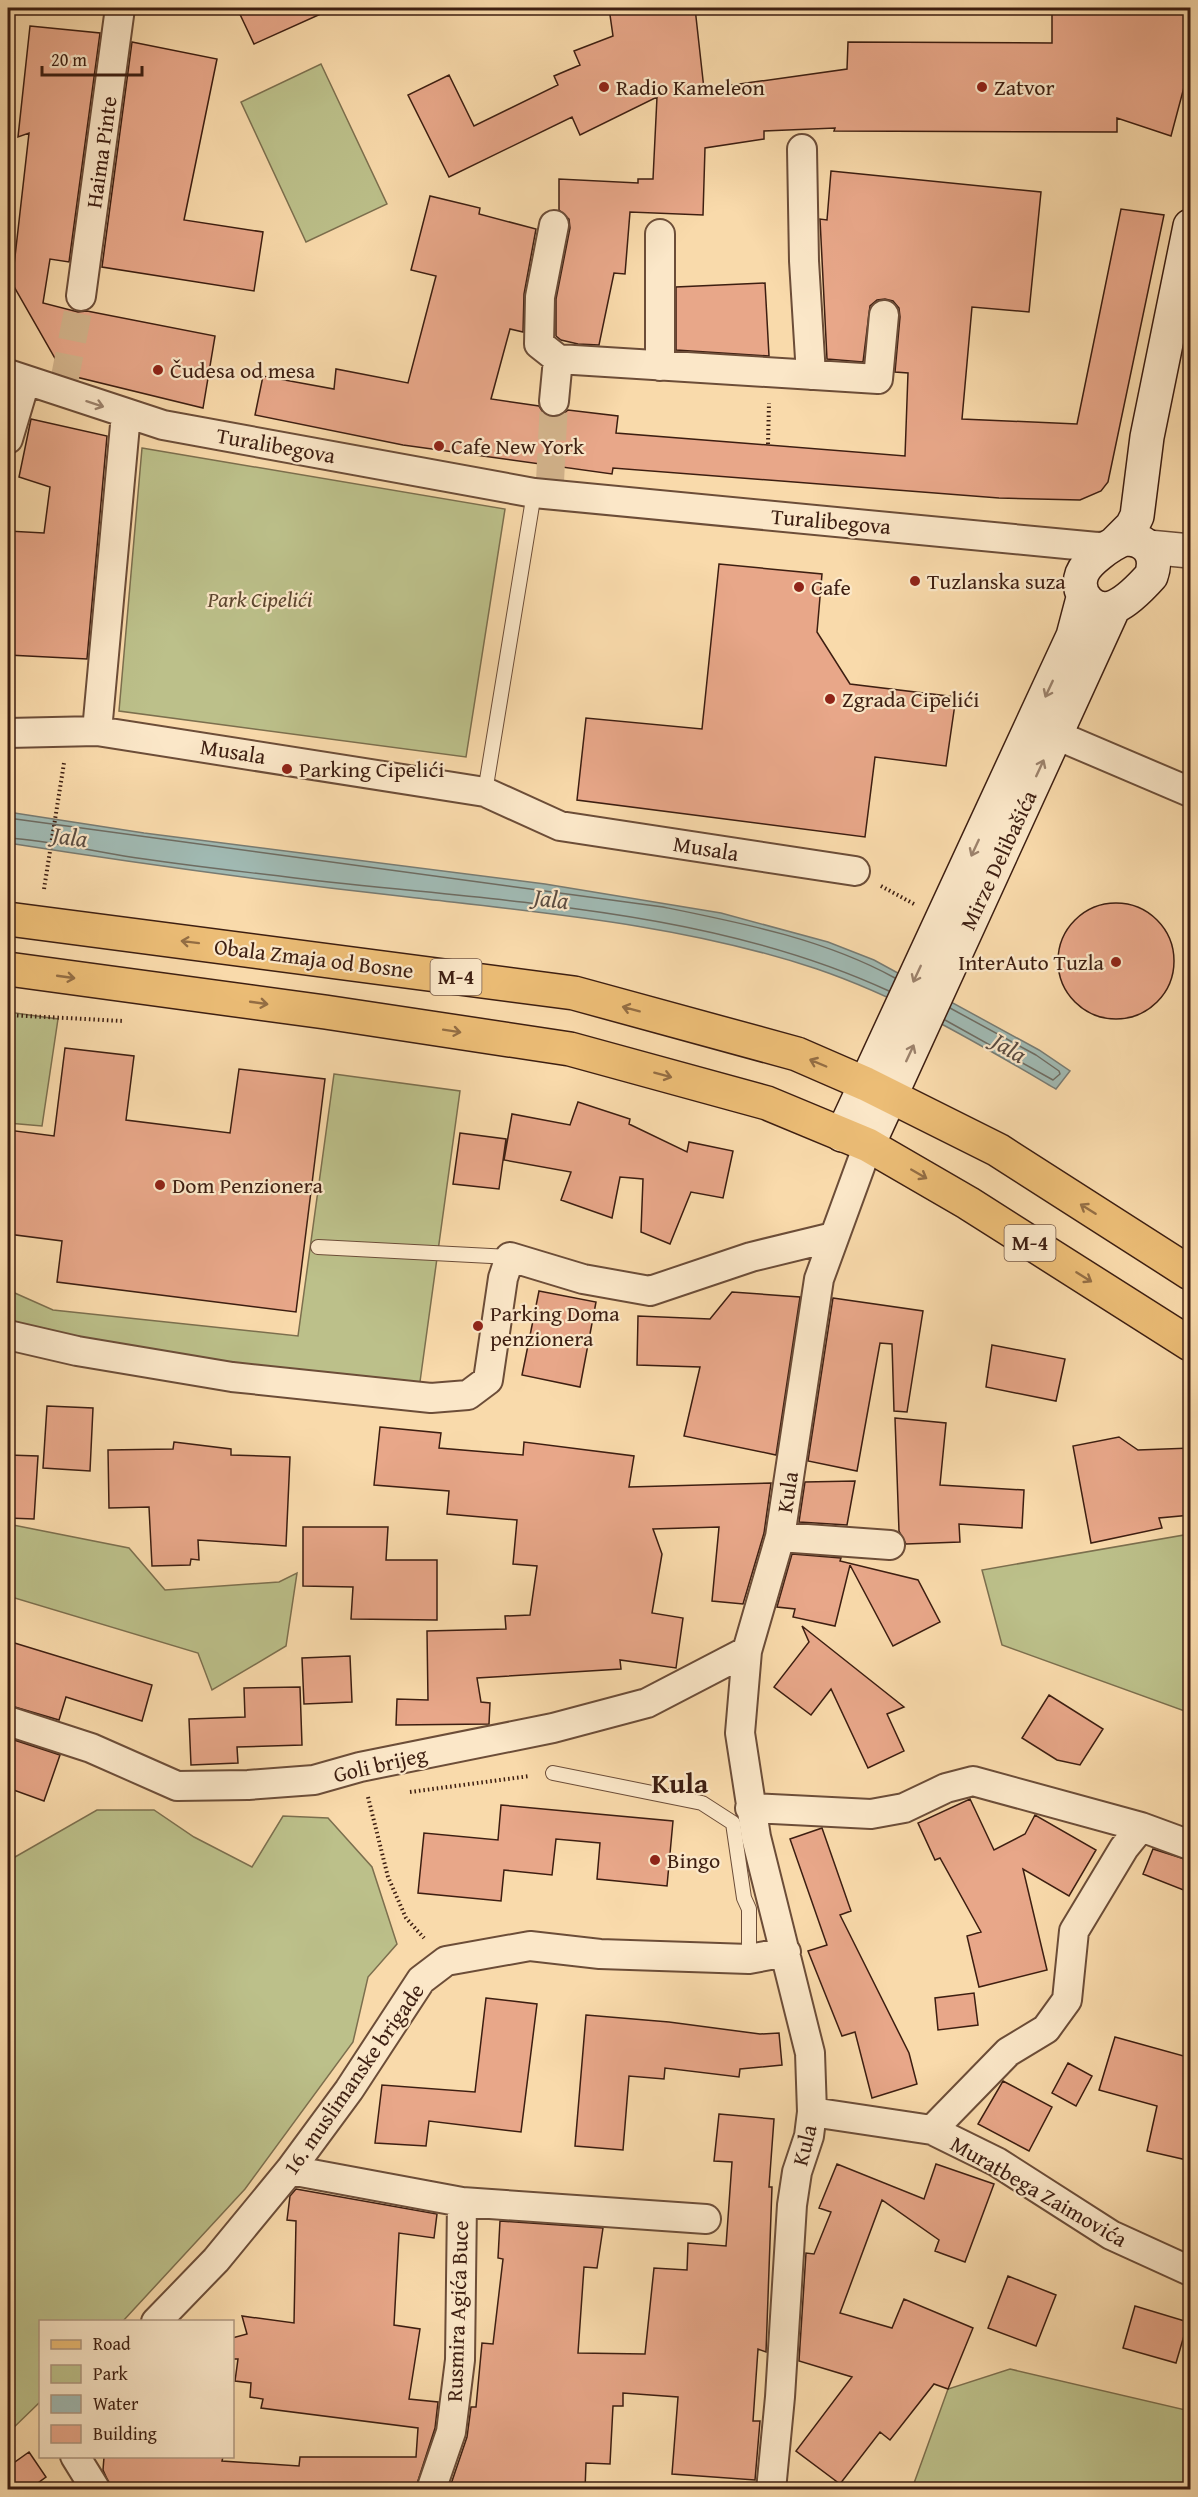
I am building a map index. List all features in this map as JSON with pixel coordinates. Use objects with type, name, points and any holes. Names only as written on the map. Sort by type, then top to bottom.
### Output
[{"type":"main road","points":[[1136,544],[1086,567],[1079,608],[1114,607],[1146,582],[1136,544],[1147,437],[1191,226]]},
{"type":"main road","points":[[1136,544],[1162,561],[1187,551]]},
{"type":"main road","name":"Mirze Delibašića","points":[[855,1140],[1044,730],[1114,607]]},
{"type":"main road","name":"Mirze Delibašića","points":[[1044,730],[1079,608]]},
{"type":"main road","name":"Obala Zmaja od Bosne","points":[[8,919],[574,993],[797,1054],[878,1090]]},
{"type":"main road","name":"M-4","points":[[8,969],[326,1012],[570,1049],[767,1103],[855,1140],[968,1203],[1191,1344]]},
{"type":"main road","name":"M-4","points":[[878,1090],[998,1150],[1191,1273]]},
{"type":"street","name":"Haima Pinte","points":[[81,296],[120,8]]},
{"type":"street","points":[[802,149],[811,375]]},
{"type":"street","points":[[554,225],[540,297],[538,345],[558,359],[878,379],[884,315]]},
{"type":"street","points":[[660,234],[660,366]]},
{"type":"street","points":[[554,400],[558,359]]},
{"type":"street","points":[[8,439],[16,378]]},
{"type":"street","name":"Turalibegova","points":[[16,378],[63,388],[126,414],[163,425],[545,490],[1070,544],[1136,544]]},
{"type":"street","points":[[97,731],[126,414]]},
{"type":"street","points":[[1070,544],[1081,558],[1079,608]]},
{"type":"street","points":[[1044,730],[1191,792]]},
{"type":"street","name":"Musala","points":[[8,733],[97,731],[486,792],[560,826],[855,871]]},
{"type":"street","name":"Kula","points":[[771,2490],[780,2397],[792,2205],[797,2172],[809,2136],[812,2112],[810,2053],[750,1808],[740,1733],[747,1651],[780,1536],[819,1279],[855,1180],[855,1140]]},
{"type":"street","points":[[8,1335],[76,1351],[232,1377],[431,1398],[468,1395],[488,1380],[503,1278],[510,1257],[583,1279],[650,1290],[751,1257],[833,1237]]},
{"type":"street","points":[[780,1536],[890,1545]]},
{"type":"street","name":"Goli brijeg","points":[[8,1721],[92,1748],[177,1786],[248,1785],[303,1781],[553,1728],[647,1703],[747,1651]]},
{"type":"street","points":[[750,1808],[871,1814],[904,1808],[946,1788],[973,1781],[1141,1827],[1191,1845]]},
{"type":"street","points":[[932,2130],[1008,2052],[1046,2029],[1066,2000],[1074,1931],[1124,1848],[1141,1827]]},
{"type":"street","name":"16. muslimanske brigade","points":[[158,2320],[216,2260],[290,2170],[349,2090],[421,1980],[446,1961],[530,1946],[600,1953],[749,1959],[786,1953]]},
{"type":"street","name":"Muratbega Zaimovića","points":[[812,2112],[932,2130],[997,2162],[1111,2235],[1191,2271]]},
{"type":"street","name":"Rusmira Agića Buce","points":[[290,2170],[462,2202],[706,2219]]},
{"type":"street","name":"Rusmira Agića Buce","points":[[431,2490],[451,2432],[460,2360],[462,2202]]},
{"type":"street","points":[[76,2458],[96,2490]]},
{"type":"lane","points":[[486,792],[545,490]]},
{"type":"lane","points":[[318,1247],[510,1257]]},
{"type":"lane","points":[[553,1773],[702,1803],[733,1823],[744,1898],[748,1909],[749,1959]]},
{"type":"path","points":[[768,444],[771,373]]},
{"type":"path","points":[[43,896],[66,753]]},
{"type":"path","points":[[855,871],[921,909]]},
{"type":"path","points":[[401,1793],[490,1779],[553,1773]]},
{"type":"path","points":[[379,1797],[368,1798],[388,1877],[406,1918],[446,1961]]},
{"type":"green space","points":[[321,64],[387,204],[306,242],[241,102]]},
{"type":"green space","name":"Park Cipelići","points":[[142,448],[505,509],[466,757],[119,711]]},
{"type":"green space","points":[[8,1012],[58,1019],[42,1126],[8,1123]]},
{"type":"green space","points":[[334,1074],[460,1091],[419,1389],[63,1338],[8,1319],[8,1290],[53,1310],[298,1336]]},
{"type":"green space","points":[[8,1524],[129,1548],[165,1590],[279,1582],[297,1573],[286,1646],[212,1690],[198,1653],[8,1596]]},
{"type":"green space","points":[[1190,1534],[1190,1713],[1002,1645],[982,1570]]},
{"type":"green space","points":[[97,1810],[154,1810],[194,1837],[252,1867],[283,1816],[328,1818],[372,1867],[397,1944],[368,1977],[353,2042],[245,2189],[124,2320],[39,2320],[39,2403],[8,2433],[8,1861]]},
{"type":"green space","points":[[1010,2369],[1190,2411],[1190,2489],[915,2490],[913,2486],[948,2389]]},
{"type":"water","name":"Jala","points":[[8,812],[144,833],[545,884],[721,913],[828,942],[874,960],[1039,1050],[1070,1071],[1056,1089],[940,1023],[879,994],[817,969],[717,941],[615,922],[258,879],[8,843]]},
{"type":"building","points":[[237,8],[334,8],[254,44]]},
{"type":"building","points":[[609,8],[695,8],[704,89],[847,69],[848,42],[1052,43],[1052,8],[1191,8],[1191,61],[1171,136],[1117,118],[1117,132],[834,131],[835,128],[764,131],[764,139],[705,148],[703,215],[630,212],[625,274],[614,273],[599,345],[578,344],[561,340],[556,336],[556,299],[570,228],[569,219],[559,210],[559,179],[638,183],[638,179],[653,179],[657,97],[580,135],[572,117],[449,177],[408,95],[449,75],[474,126],[558,85],[554,76],[580,65],[574,51],[613,36]]},
{"type":"building","points":[[30,26],[100,33],[69,262],[50,259],[43,303],[78,312],[87,311],[215,336],[203,408],[64,374],[12,283],[29,133],[18,137]]},
{"type":"building","points":[[132,42],[217,59],[184,220],[263,232],[254,291],[102,267]]},
{"type":"building","points":[[831,171],[1041,192],[1029,312],[972,307],[962,419],[1077,424],[1121,209],[1164,215],[1108,482],[1101,491],[1080,500],[999,498],[613,468],[612,474],[403,445],[255,415],[263,376],[334,389],[336,369],[408,383],[436,276],[411,270],[430,196],[480,208],[479,214],[536,229],[524,294],[523,332],[510,329],[491,399],[539,406],[544,414],[552,417],[561,416],[568,410],[618,416],[616,433],[905,456],[908,373],[895,372],[899,308],[893,301],[885,299],[877,300],[870,306],[863,362],[827,359],[820,219],[827,220]]},
{"type":"building","points":[[765,283],[769,356],[676,350],[676,287]]},
{"type":"building","points":[[31,419],[107,436],[87,659],[8,655],[8,531],[44,533],[50,487],[19,477]]},
{"type":"building","name":"Zgrada Cipelići","points":[[719,564],[822,574],[817,632],[850,684],[956,697],[946,766],[875,757],[865,837],[577,800],[586,718],[702,729]]},
{"type":"building","name":"InterAuto Tuzla","points":[[1116,903],[1138,907],[1157,920],[1170,939],[1174,961],[1170,983],[1157,1002],[1138,1015],[1116,1019],[1094,1015],[1075,1002],[1062,983],[1058,961],[1062,939],[1075,920],[1094,907]]},
{"type":"building","name":"Dom Penzionera","points":[[65,1048],[134,1056],[126,1120],[230,1133],[239,1069],[325,1079],[296,1312],[57,1282],[62,1241],[8,1234],[8,1130],[54,1136]]},
{"type":"building","points":[[578,1102],[630,1119],[629,1124],[687,1152],[689,1142],[733,1151],[723,1198],[691,1192],[670,1244],[641,1232],[643,1179],[620,1177],[612,1218],[561,1200],[571,1172],[504,1160],[512,1114],[570,1125]]},
{"type":"building","points":[[460,1133],[506,1139],[499,1189],[453,1184]]},
{"type":"building","points":[[539,1291],[596,1302],[580,1387],[522,1375]]},
{"type":"building","points":[[732,1292],[800,1297],[776,1455],[684,1436],[700,1367],[637,1365],[638,1316],[710,1319]]},
{"type":"building","points":[[833,1298],[923,1311],[907,1412],[894,1411],[892,1344],[880,1343],[857,1471],[808,1461]]},
{"type":"building","points":[[992,1345],[1065,1359],[1056,1401],[986,1387]]},
{"type":"building","points":[[47,1406],[93,1408],[90,1471],[43,1468]]},
{"type":"building","points":[[895,1418],[946,1423],[940,1485],[1024,1490],[1022,1528],[959,1524],[960,1542],[906,1544],[899,1531]]},
{"type":"building","points":[[380,1427],[441,1433],[439,1448],[523,1455],[524,1442],[634,1456],[629,1487],[771,1483],[764,1533],[743,1604],[712,1601],[719,1527],[653,1529],[662,1554],[652,1613],[683,1618],[676,1668],[620,1660],[621,1669],[477,1678],[481,1702],[490,1703],[489,1724],[396,1725],[397,1699],[428,1700],[427,1631],[506,1629],[505,1616],[530,1615],[537,1566],[513,1564],[517,1520],[447,1514],[449,1491],[374,1485]]},
{"type":"building","points":[[1119,1437],[1138,1450],[1191,1448],[1191,1515],[1159,1518],[1162,1528],[1091,1543],[1073,1446]]},
{"type":"building","points":[[174,1442],[231,1449],[231,1455],[290,1457],[286,1546],[198,1540],[199,1560],[191,1559],[190,1565],[152,1566],[149,1507],[109,1508],[108,1450],[173,1449]]},
{"type":"building","points":[[8,1455],[38,1456],[34,1519],[8,1518]]},
{"type":"building","points":[[855,1481],[847,1525],[799,1522],[805,1482]]},
{"type":"building","points":[[303,1527],[388,1527],[386,1560],[437,1560],[437,1620],[351,1619],[353,1587],[303,1586]]},
{"type":"building","points":[[792,1554],[841,1558],[840,1561],[918,1580],[940,1622],[893,1646],[850,1565],[835,1626],[793,1617],[795,1609],[777,1607]]},
{"type":"building","points":[[802,1626],[904,1707],[887,1714],[904,1751],[868,1768],[831,1689],[811,1715],[774,1687],[809,1642]]},
{"type":"building","points":[[8,1641],[152,1685],[142,1721],[66,1697],[59,1720],[8,1705]]},
{"type":"building","points":[[350,1656],[352,1702],[304,1704],[302,1658]]},
{"type":"building","points":[[300,1687],[302,1745],[237,1747],[238,1763],[191,1765],[189,1719],[245,1717],[244,1688]]},
{"type":"building","points":[[1049,1695],[1103,1729],[1080,1765],[1057,1760],[1022,1738]]},
{"type":"building","points":[[8,1738],[60,1755],[44,1801],[8,1788]]},
{"type":"building","points":[[970,1799],[994,1850],[1025,1834],[1035,1815],[1096,1850],[1069,1896],[1023,1869],[1047,1970],[979,1987],[967,1936],[981,1932],[940,1858],[935,1860],[918,1823]]},
{"type":"building","points":[[501,1805],[673,1821],[667,1886],[597,1879],[600,1843],[556,1839],[552,1875],[504,1870],[501,1901],[418,1893],[424,1833],[498,1840]]},
{"type":"building","points":[[822,1828],[851,1911],[840,1915],[909,2053],[917,2084],[872,2098],[855,2032],[842,2036],[808,1951],[827,1945],[790,1839]]},
{"type":"building","points":[[1153,1849],[1191,1861],[1191,1893],[1143,1874]]},
{"type":"building","points":[[974,1993],[978,2025],[938,2030],[935,1998]]},
{"type":"building","points":[[486,1998],[537,2004],[521,2132],[429,2121],[426,2146],[375,2143],[382,2085],[475,2092]]},
{"type":"building","points":[[586,2015],[669,2022],[760,2034],[779,2033],[782,2065],[740,2069],[739,2077],[665,2068],[664,2079],[629,2076],[623,2150],[575,2146]]},
{"type":"building","points":[[1115,2037],[1191,2058],[1191,2143],[1187,2160],[1147,2151],[1157,2106],[1099,2090]]},
{"type":"building","points":[[1068,2063],[1092,2076],[1076,2106],[1052,2093]]},
{"type":"building","points":[[1003,2081],[1052,2107],[1029,2151],[978,2124]]},
{"type":"building","points":[[719,2114],[774,2119],[769,2187],[772,2187],[766,2352],[758,2349],[753,2421],[760,2421],[755,2480],[672,2474],[678,2397],[623,2393],[623,2406],[613,2406],[610,2464],[586,2463],[585,2490],[449,2490],[467,2437],[471,2407],[476,2407],[482,2343],[493,2344],[503,2259],[498,2258],[500,2221],[603,2228],[597,2268],[584,2267],[578,2353],[645,2354],[654,2268],[687,2270],[688,2243],[726,2246],[732,2162],[714,2161]]},
{"type":"building","points":[[837,2164],[924,2199],[936,2164],[994,2184],[965,2262],[935,2251],[939,2240],[882,2200],[840,2313],[892,2328],[904,2299],[973,2328],[948,2389],[934,2384],[890,2440],[880,2432],[840,2484],[796,2451],[852,2377],[799,2361],[806,2253],[814,2254],[831,2212],[819,2208]]},
{"type":"building","points":[[296,2189],[437,2214],[434,2238],[399,2233],[394,2325],[420,2329],[409,2399],[438,2402],[435,2428],[415,2490],[112,2490],[103,2470],[104,2458],[223,2458],[222,2461],[299,2466],[300,2457],[416,2457],[418,2428],[261,2408],[263,2399],[250,2397],[251,2383],[235,2381],[238,2359],[234,2359],[234,2337],[247,2334],[242,2316],[294,2323],[296,2221],[287,2220],[290,2196]]},
{"type":"building","points":[[1008,2276],[1056,2295],[1036,2346],[988,2328]]},
{"type":"building","points":[[1135,2306],[1188,2322],[1176,2363],[1123,2348]]},
{"type":"building","points":[[29,2452],[46,2477],[28,2490],[8,2490],[8,2467]]},
{"type":"tunnel","points":[[64,382],[81,296]]},
{"type":"tunnel","points":[[550,482],[554,401]]},
{"type":"place","name":"Radio Kameleon","points":[[604,87]]},
{"type":"place","name":"Zatvor","points":[[982,87]]},
{"type":"place","name":"Čudesa od mesa","points":[[158,370]]},
{"type":"place","name":"Cafe New York","points":[[439,446]]},
{"type":"place","name":"Tuzlanska suza","points":[[915,581]]},
{"type":"place","name":"Cafe","points":[[799,587]]},
{"type":"place","name":"Zgrada Cipelići","points":[[830,699]]},
{"type":"place","name":"Parking Cipelići","points":[[287,769]]},
{"type":"place","name":"InterAuto Tuzla","points":[[1116,962]]},
{"type":"place","name":"Dom Penzionera","points":[[160,1185]]},
{"type":"place","name":"Parking Doma penzionera","points":[[478,1326]]},
{"type":"place","name":"Bingo","points":[[655,1860]]},
{"type":"district","name":"Kula","points":[[680,1783]]}]
